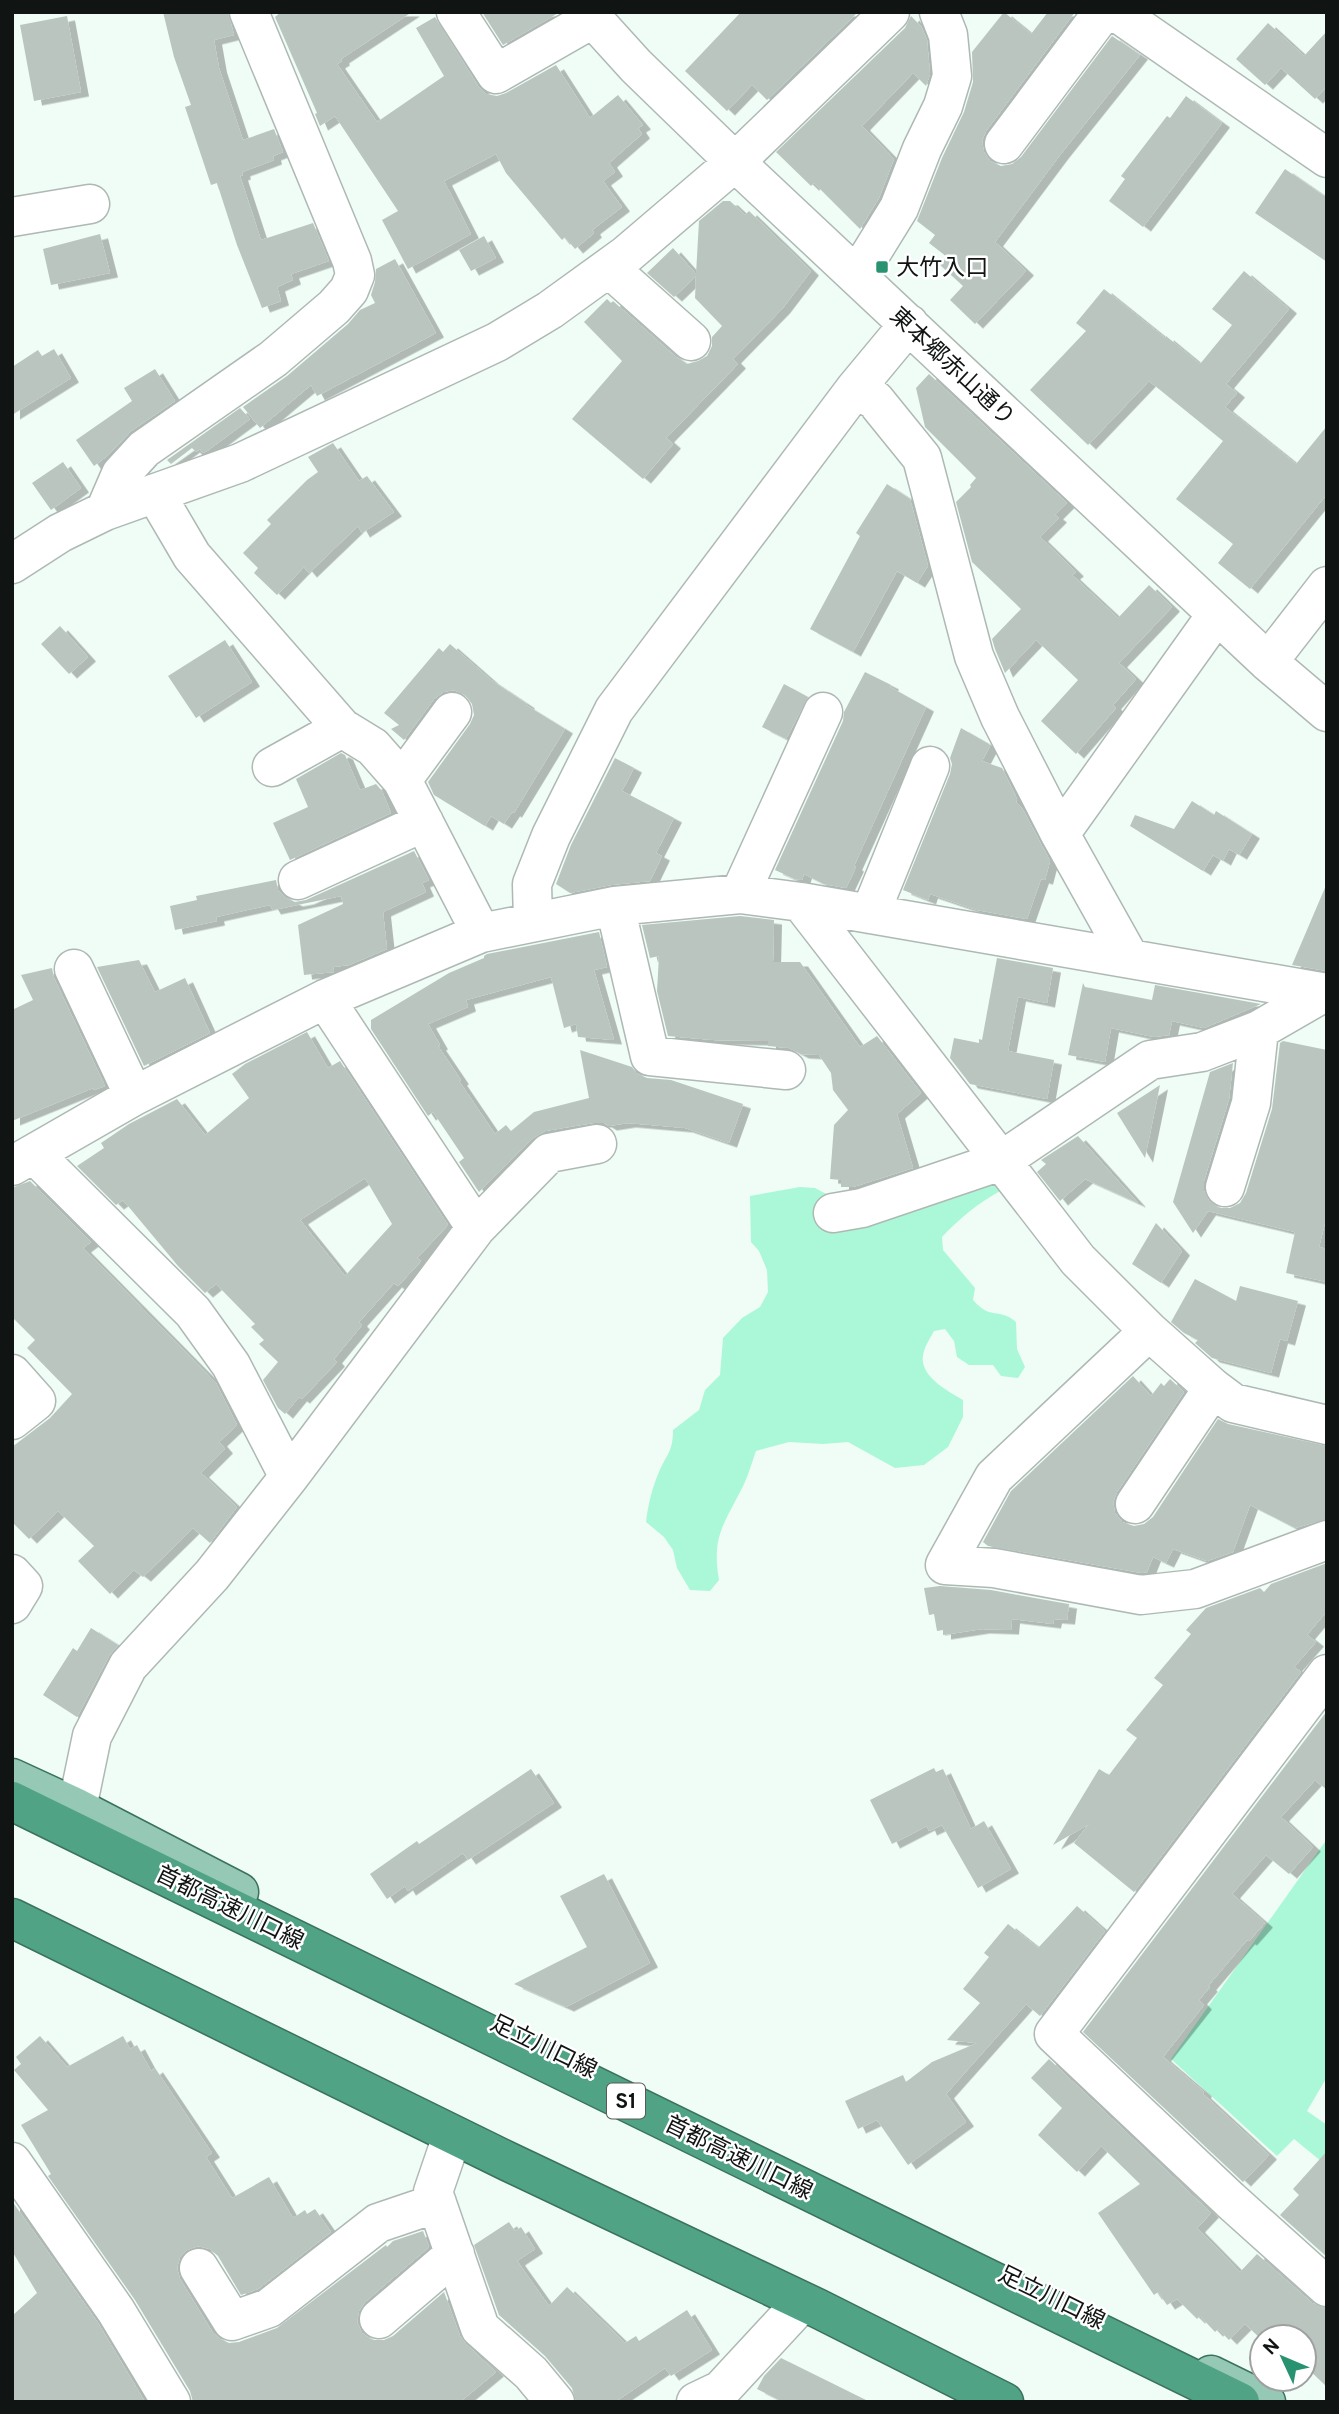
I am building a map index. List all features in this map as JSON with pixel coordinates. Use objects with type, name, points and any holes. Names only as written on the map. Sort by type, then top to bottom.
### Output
[{"type":"highway","name":"首都高速川口線","points":[[12,1801],[1240,2402]]},
{"type":"highway","points":[[12,1830],[274,1929]]},
{"type":"highway","points":[[12,1919],[509,2162],[819,2309],[1004,2402]]},
{"type":"main road","name":"足立川口線","points":[[12,1778],[77,1808],[445,1998],[1266,2402]]},
{"type":"main road","points":[[12,1933],[448,2148],[980,2402]]},
{"type":"street","points":[[105,511],[121,474],[144,449],[273,359],[334,307],[349,290],[355,275],[352,261],[249,12]]},
{"type":"street","points":[[456,12],[496,74],[589,16]]},
{"type":"street","points":[[12,564],[60,533],[105,511],[240,463],[497,342],[550,310],[609,268],[734,162],[890,12]]},
{"type":"street","points":[[857,275],[900,208],[946,96],[952,76],[948,34],[939,12]]},
{"type":"street","points":[[1004,144],[1103,12]]},
{"type":"street","points":[[1116,12],[1327,158]]},
{"type":"street","name":"東本郷赤山通り","points":[[589,16],[734,162],[1268,662],[1327,712]]},
{"type":"street","points":[[12,217],[90,204]]},
{"type":"street","points":[[609,268],[691,341]]},
{"type":"street","points":[[533,921],[533,884],[551,836],[614,710],[855,389],[909,324]]},
{"type":"street","points":[[855,389],[875,400],[922,458],[974,656],[1000,717],[1060,834],[1130,959]]},
{"type":"street","points":[[155,493],[192,555],[342,728],[373,747],[402,780],[481,933]]},
{"type":"street","points":[[1268,662],[1327,586]]},
{"type":"street","points":[[1060,834],[1217,614]]},
{"type":"street","points":[[402,780],[452,712]]},
{"type":"street","points":[[740,894],[823,712]]},
{"type":"street","points":[[272,767],[342,728]]},
{"type":"street","points":[[870,914],[929,766]]},
{"type":"street","points":[[298,880],[424,822]]},
{"type":"street","points":[[289,1477],[231,1365],[193,1312],[23,1160],[134,1096],[325,999],[481,933],[615,906],[740,894],[800,902],[1325,993]]},
{"type":"street","points":[[800,902],[1078,1260],[1149,1331],[1233,1404],[1327,1425]]},
{"type":"street","points":[[615,906],[650,1056],[786,1070]]},
{"type":"street","points":[[74,969],[134,1096]]},
{"type":"street","points":[[833,1213],[862,1208],[1001,1161],[1150,1060],[1202,1052],[1259,1030],[1325,993]]},
{"type":"street","points":[[325,999],[476,1228]]},
{"type":"street","points":[[1225,1187],[1251,1103],[1259,1030]]},
{"type":"street","points":[[77,1808],[92,1736],[128,1666],[212,1575],[476,1228],[549,1153],[597,1144]]},
{"type":"street","points":[[1149,1331],[994,1477],[944,1565],[994,1567],[1141,1595],[1195,1589],[1327,1540]]},
{"type":"street","points":[[12,1374],[36,1401],[12,1420]]},
{"type":"street","points":[[1135,1504],[1213,1388]]},
{"type":"street","points":[[12,1574],[23,1586],[12,1604]]},
{"type":"street","points":[[1327,1674],[1055,2035],[1230,2200],[1327,2287]]},
{"type":"street","points":[[448,2148],[433,2192],[480,2328],[531,2373],[555,2402]]},
{"type":"street","points":[[12,2162],[116,2311],[171,2402]]},
{"type":"street","points":[[199,2268],[232,2321],[268,2308],[379,2223],[437,2203]]},
{"type":"street","points":[[379,2319],[455,2254]]},
{"type":"street","points":[[696,2402],[721,2389],[794,2311]]},
{"type":"green space","points":[[991,1176],[1002,1190],[977,1206],[942,1237],[943,1250],[975,1288],[973,1300],[979,1306],[1016,1322],[1017,1349],[1025,1367],[1018,1378],[1001,1376],[993,1365],[969,1365],[957,1357],[954,1341],[945,1329],[934,1331],[924,1351],[924,1367],[934,1381],[963,1400],[963,1417],[948,1447],[924,1465],[895,1468],[848,1442],[789,1442],[756,1451],[745,1482],[720,1534],[717,1554],[719,1580],[710,1591],[690,1590],[677,1568],[673,1550],[664,1537],[646,1522],[654,1484],[671,1448],[673,1430],[699,1410],[705,1390],[720,1375],[723,1338],[742,1318],[760,1307],[768,1292],[767,1270],[759,1251],[751,1242],[750,1196],[800,1187],[815,1188],[834,1198]]},
{"type":"green space","points":[[1327,1839],[1327,2077],[1307,2111],[1327,2125],[1327,2166],[1294,2139],[1277,2156],[1171,2059]]},
{"type":"building","points":[[163,12],[228,12],[234,35],[214,40],[219,68],[243,140],[274,129],[283,152],[273,156],[274,160],[242,172],[243,175],[240,176],[261,240],[313,223],[329,261],[291,274],[293,280],[277,287],[281,301],[262,308],[237,245],[217,183],[211,185],[185,107],[191,105],[174,57]]},
{"type":"building","points":[[281,12],[412,12],[337,64],[377,122],[444,76],[416,28],[435,17],[478,86],[486,94],[497,96],[506,93],[556,65],[590,118],[618,95],[643,125],[638,128],[642,134],[609,163],[615,172],[603,181],[622,207],[592,230],[594,233],[575,249],[565,237],[562,240],[506,173],[496,154],[444,181],[471,234],[408,269],[382,220],[398,211],[335,116],[320,126],[315,114],[317,113],[275,17]]},
{"type":"building","points":[[482,12],[560,12],[503,45]]},
{"type":"building","points":[[741,12],[858,12],[767,100],[752,85],[727,111],[685,71]]},
{"type":"building","points":[[1004,12],[1031,34],[1048,12],[1075,12],[986,131],[982,141],[984,152],[990,161],[1001,166],[1012,164],[1021,157],[1112,36],[1140,55],[995,242],[1026,271],[975,324],[950,300],[963,286],[940,265],[947,257],[929,243],[935,235],[917,221],[964,112],[973,82],[972,52]]},
{"type":"building","points":[[67,16],[81,92],[34,101],[20,25]]},
{"type":"building","points":[[911,16],[921,26],[927,40],[930,74],[926,86],[913,73],[862,126],[894,159],[879,198],[860,229],[814,183],[811,186],[776,152],[905,28]]},
{"type":"building","points":[[1268,23],[1304,56],[1327,31],[1327,86],[1315,99],[1281,68],[1265,85],[1236,59]]},
{"type":"building","points":[[1186,96],[1222,123],[1143,227],[1109,201],[1125,179],[1121,176],[1167,116],[1170,118]]},
{"type":"building","points":[[1285,169],[1327,198],[1327,262],[1255,213]]},
{"type":"building","points":[[723,201],[730,201],[745,215],[749,211],[811,271],[782,309],[733,359],[738,364],[666,438],[673,444],[643,479],[572,419],[622,361],[584,322],[607,299],[611,303],[613,301],[687,364],[707,356],[712,346],[712,337],[722,326],[695,298],[696,276],[674,297],[647,273],[673,248],[696,274],[699,221]]},
{"type":"building","points":[[100,234],[110,273],[51,285],[43,249]]},
{"type":"building","points":[[484,236],[496,258],[471,271],[459,250]]},
{"type":"building","points":[[395,259],[436,333],[317,396],[311,385],[260,428],[243,407],[287,376],[348,324],[360,310],[375,303],[371,295],[376,269]]},
{"type":"building","points":[[1244,271],[1289,309],[1226,384],[1237,393],[1225,407],[1296,464],[1327,426],[1327,494],[1250,589],[1218,563],[1233,544],[1176,499],[1223,441],[1149,381],[1088,445],[1030,390],[1086,331],[1076,323],[1104,289],[1200,364],[1232,325],[1212,309]]},
{"type":"building","points":[[54,349],[71,378],[12,415],[12,367],[38,350],[42,356]]},
{"type":"building","points":[[155,369],[175,401],[131,431],[94,466],[76,440],[132,401],[124,388]]},
{"type":"building","points":[[929,374],[1067,503],[1055,515],[1059,518],[1040,537],[1076,572],[1072,575],[1118,618],[1149,585],[1172,607],[1119,663],[1136,679],[1113,705],[1116,708],[1076,754],[1041,721],[1078,680],[1036,640],[1005,673],[995,649],[992,639],[1021,609],[972,562],[956,502],[976,478],[925,427],[916,388]]},
{"type":"building","points":[[240,408],[250,419],[207,451],[203,453],[200,449],[196,452],[192,448],[171,464],[167,460]]},
{"type":"building","points":[[333,443],[359,481],[367,476],[394,512],[362,533],[358,526],[309,573],[304,567],[277,595],[254,573],[258,568],[243,553],[271,524],[267,520],[318,472],[308,457]]},
{"type":"building","points":[[63,462],[81,488],[51,510],[32,483]]},
{"type":"building","points":[[887,484],[910,499],[928,566],[917,583],[897,571],[853,652],[810,629],[860,536],[856,533]]},
{"type":"building","points":[[60,626],[88,657],[69,674],[41,644]]},
{"type":"building","points":[[225,640],[252,682],[196,718],[168,676]]},
{"type":"building","points":[[450,644],[491,680],[565,729],[514,813],[512,812],[504,824],[491,816],[485,826],[434,795],[428,782],[474,715],[472,704],[465,695],[454,690],[443,692],[434,699],[404,740],[391,729],[399,725],[384,713],[439,648],[443,652]]},
{"type":"building","points":[[865,672],[926,707],[846,888],[824,884],[804,874],[802,880],[795,879],[775,870],[843,721],[844,712]]},
{"type":"building","points":[[784,684],[808,697],[786,739],[762,727]]},
{"type":"building","points":[[961,728],[989,744],[982,761],[1002,768],[1016,802],[1022,808],[1050,861],[1045,880],[1041,879],[1027,919],[977,910],[930,894],[928,900],[903,890],[950,774],[950,758]]},
{"type":"building","points":[[341,753],[345,755],[360,790],[376,784],[382,791],[391,813],[290,860],[273,823],[308,807],[296,779]]},
{"type":"building","points":[[615,758],[634,768],[622,791],[674,818],[656,853],[662,856],[650,881],[570,893],[556,884],[571,845]]},
{"type":"building","points":[[1192,801],[1214,815],[1216,811],[1252,834],[1239,855],[1229,849],[1223,861],[1213,855],[1203,871],[1130,826],[1135,815],[1174,829]]},
{"type":"building","points":[[414,851],[429,880],[422,883],[426,892],[383,912],[387,949],[349,965],[333,967],[334,972],[304,975],[298,925],[343,904],[341,896],[273,910],[270,905],[216,917],[217,921],[175,930],[170,906],[197,900],[196,896],[276,880],[278,890],[286,898],[295,902],[306,900]]},
{"type":"building","points":[[1327,883],[1327,971],[1292,965]]},
{"type":"building","points":[[740,916],[774,920],[773,962],[800,962],[860,1047],[877,1036],[921,1093],[897,1114],[913,1168],[853,1187],[841,1187],[841,1180],[830,1179],[834,1125],[848,1110],[833,1090],[831,1073],[819,1055],[801,1054],[789,1048],[768,1046],[768,1041],[668,1036],[657,991],[659,956],[650,958],[642,925]]},
{"type":"building","points":[[599,932],[607,967],[594,970],[614,1040],[578,1037],[576,1024],[564,1028],[551,977],[466,1000],[468,1007],[428,1024],[440,1045],[438,1046],[461,1080],[459,1081],[495,1134],[506,1125],[511,1131],[534,1112],[589,1098],[580,1050],[632,1067],[636,1073],[647,1078],[671,1080],[743,1104],[729,1143],[685,1128],[628,1123],[609,1126],[593,1123],[545,1131],[533,1138],[479,1192],[459,1162],[464,1158],[433,1112],[428,1116],[371,1029],[371,1020],[449,973],[484,958],[487,954]]},
{"type":"building","points":[[997,958],[1053,968],[1047,1003],[1018,997],[1008,1051],[1054,1060],[1047,1099],[970,1084],[950,1058],[954,1038],[979,1043],[979,1039],[982,1040]]},
{"type":"building","points":[[139,960],[155,992],[185,978],[210,1033],[144,1066],[97,967]]},
{"type":"building","points":[[52,968],[54,978],[105,1086],[94,1090],[93,1088],[12,1121],[12,1010],[33,1000],[21,975]]},
{"type":"building","points":[[1083,983],[1085,987],[1152,1000],[1155,985],[1261,1004],[1204,1028],[1172,1021],[1169,1035],[1154,1037],[1111,1028],[1105,1062],[1068,1055]]},
{"type":"building","points":[[307,1032],[328,1068],[340,1061],[448,1225],[417,1258],[421,1261],[398,1286],[394,1283],[359,1322],[362,1325],[334,1359],[337,1362],[302,1399],[299,1397],[285,1414],[278,1408],[263,1380],[278,1362],[259,1344],[264,1340],[251,1327],[255,1324],[216,1284],[205,1293],[178,1266],[123,1200],[116,1205],[77,1166],[104,1148],[101,1143],[129,1124],[177,1099],[205,1135],[249,1098],[232,1074],[245,1064]],"holes":[[[365,1178],[392,1224],[345,1276],[300,1220]]]},
{"type":"building","points":[[1283,1041],[1327,1050],[1327,1215],[1319,1247],[1327,1249],[1327,1282],[1286,1273],[1295,1232],[1208,1211],[1193,1233],[1173,1202],[1210,1072],[1233,1063],[1229,1099],[1204,1181],[1204,1191],[1209,1201],[1219,1208],[1230,1208],[1240,1203],[1246,1193],[1272,1109],[1280,1043]]},
{"type":"building","points":[[1160,1085],[1145,1158],[1117,1113]]},
{"type":"building","points":[[1078,1136],[1138,1203],[1085,1179],[1060,1201],[1037,1172],[1046,1164],[1041,1160]]},
{"type":"building","points":[[30,1181],[91,1242],[83,1248],[216,1383],[237,1425],[219,1442],[225,1449],[201,1473],[237,1507],[210,1543],[193,1528],[143,1577],[134,1570],[110,1594],[78,1561],[94,1546],[58,1511],[29,1539],[12,1522],[12,1447],[50,1418],[72,1394],[27,1348],[35,1340],[12,1317],[12,1188]]},
{"type":"building","points":[[1156,1223],[1182,1251],[1161,1283],[1132,1264]]},
{"type":"building","points":[[1195,1279],[1236,1301],[1240,1286],[1298,1301],[1287,1341],[1280,1339],[1271,1373],[1212,1358],[1195,1343],[1198,1340],[1171,1322]]},
{"type":"building","points":[[1133,1376],[1151,1396],[1161,1383],[1164,1386],[1170,1379],[1184,1392],[1117,1492],[1113,1502],[1115,1513],[1122,1522],[1134,1526],[1144,1524],[1153,1517],[1218,1419],[1228,1424],[1327,1446],[1327,1519],[1295,1528],[1250,1505],[1233,1552],[1207,1561],[1173,1549],[1166,1563],[1153,1557],[1147,1572],[1142,1573],[988,1546],[983,1542],[1011,1491]]},
{"type":"building","points":[[1327,1563],[1327,1611],[1307,1635],[1316,1642],[1294,1667],[1301,1672],[1134,1892],[1074,1843],[1089,1824],[1053,1845],[1099,1769],[1109,1775],[1137,1738],[1126,1730],[1163,1685],[1154,1678],[1191,1634],[1186,1630],[1206,1608],[1260,1588],[1264,1592],[1271,1584]]},
{"type":"building","points":[[940,1586],[991,1590],[1069,1604],[1067,1620],[1054,1619],[1053,1624],[1012,1619],[1011,1630],[982,1629],[943,1635],[943,1630],[937,1631],[934,1614],[929,1615],[924,1588]]},
{"type":"building","points":[[91,1628],[118,1645],[109,1656],[77,1717],[43,1695],[73,1648],[77,1651]]},
{"type":"building","points":[[1327,1711],[1327,1790],[1315,1780],[1281,1817],[1313,1847],[1289,1874],[1266,1855],[1232,1894],[1265,1923],[1208,1986],[1210,1987],[1199,2000],[1204,2005],[1163,2057],[1204,2092],[1203,2094],[1269,2155],[1243,2182],[1083,2032]]},
{"type":"building","points":[[934,1768],[936,1772],[943,1769],[971,1829],[984,1821],[1011,1869],[978,1888],[942,1825],[929,1831],[927,1826],[892,1844],[870,1800]]},
{"type":"building","points":[[531,1769],[554,1803],[468,1860],[463,1853],[408,1891],[405,1886],[387,1899],[370,1874]]},
{"type":"building","points":[[604,1874],[650,1963],[566,2007],[514,1984],[587,1947],[560,1896]]},
{"type":"building","points":[[1077,1906],[1105,1931],[1040,2016],[1026,2004],[946,2094],[966,2122],[908,2165],[877,2120],[858,2129],[845,2101],[903,2075],[906,2082],[932,2062],[977,2043],[947,2040],[980,2003],[963,1989],[989,1957],[984,1953],[1008,1924],[1038,1948]]},
{"type":"building","points":[[40,2036],[67,2067],[123,2036],[130,2049],[137,2045],[151,2071],[155,2068],[212,2153],[206,2157],[232,2198],[269,2177],[293,2218],[305,2210],[307,2214],[315,2209],[331,2232],[258,2289],[241,2295],[218,2256],[210,2249],[198,2246],[187,2250],[180,2257],[177,2268],[180,2279],[213,2333],[220,2339],[229,2343],[239,2342],[277,2328],[386,2245],[387,2247],[393,2241],[423,2231],[429,2247],[365,2302],[359,2311],[357,2322],[362,2333],[372,2340],[384,2340],[393,2336],[444,2292],[460,2336],[496,2372],[460,2402],[193,2402],[190,2391],[135,2300],[48,2176],[51,2174],[21,2125],[48,2110],[14,2070],[21,2064],[16,2057]]},
{"type":"building","points":[[1049,2059],[1211,2213],[1197,2228],[1240,2272],[1257,2254],[1312,2303],[1327,2308],[1327,2387],[1318,2378],[1318,2323],[1248,2323],[1248,2327],[1245,2324],[1229,2340],[1218,2329],[1215,2332],[1200,2316],[1197,2319],[1177,2299],[1167,2305],[1158,2292],[1154,2295],[1098,2213],[1140,2184],[1101,2146],[1077,2172],[1038,2135],[1062,2108],[1031,2078]]},
{"type":"building","points":[[1327,2151],[1327,2257],[1280,2215],[1299,2195],[1293,2189]]},
{"type":"building","points":[[12,2201],[98,2323],[145,2402],[12,2402],[12,2316],[37,2293],[12,2251]]},
{"type":"building","points":[[509,2222],[515,2231],[521,2227],[535,2249],[517,2261],[549,2306],[567,2287],[625,2343],[636,2336],[639,2341],[687,2310],[712,2350],[671,2376],[665,2368],[615,2402],[576,2402],[572,2388],[545,2356],[499,2315],[474,2245]]},
{"type":"building","points":[[781,2358],[870,2402],[783,2402],[757,2389],[764,2376]]},
{"type":"place","name":"大竹入口","points":[[882,267]]}]
